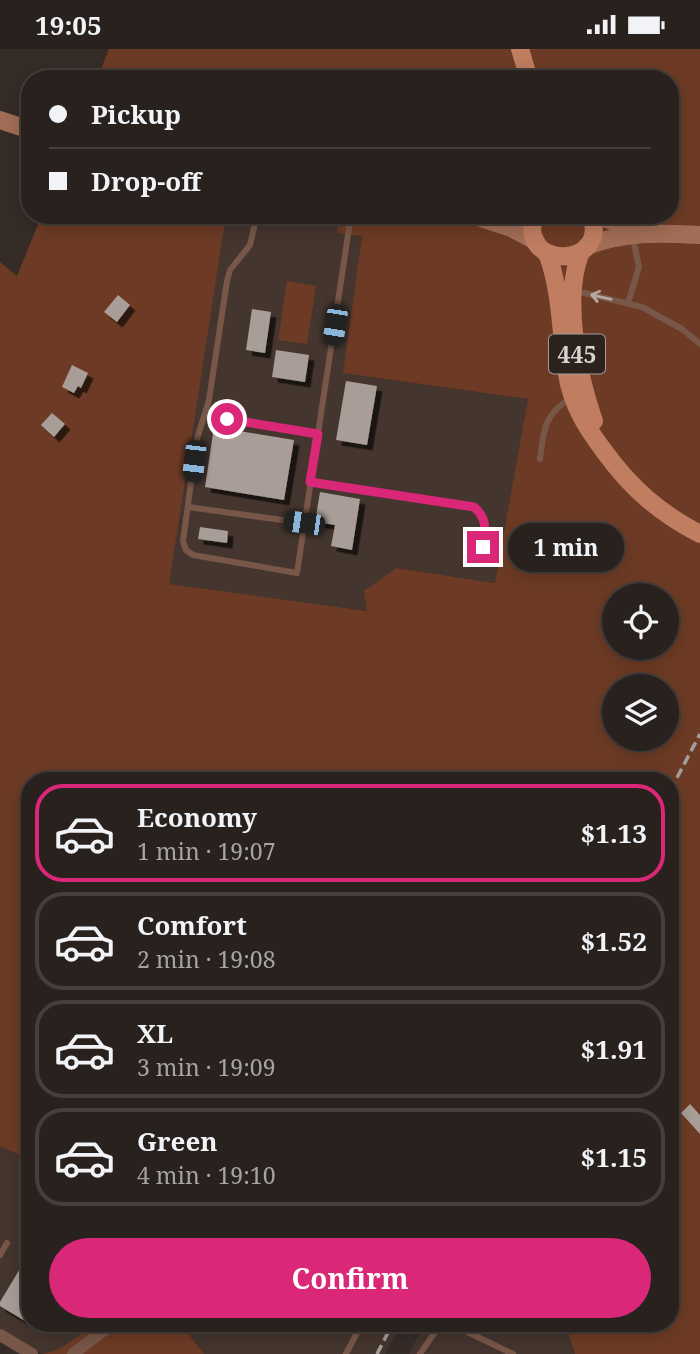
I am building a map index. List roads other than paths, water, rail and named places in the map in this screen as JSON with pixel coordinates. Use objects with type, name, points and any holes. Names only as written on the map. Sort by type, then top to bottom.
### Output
[{"type":"main road","points":[[520,49],[526,70]]},
{"type":"main road","name":"445","points":[[532,224],[559,294],[567,376],[584,423],[630,485],[653,506],[700,534]]},
{"type":"main road","name":"445","points":[[594,224],[594,229],[576,265],[574,324],[582,383],[606,454]]},
{"type":"main road","points":[[541,247],[564,258],[584,249]]},
{"type":"street","points":[[0,120],[21,127]]},
{"type":"street","points":[[499,224],[511,228],[541,247]]},
{"type":"street","points":[[616,224],[639,233]]},
{"type":"street","points":[[584,249],[610,237],[639,233],[700,236]]},
{"type":"street","points":[[73,1354],[101,1332]]},
{"type":"street","points":[[0,1335],[32,1354]]},
{"type":"lane","points":[[255,224],[250,245],[230,270],[227,281],[209,400],[197,439],[183,541],[186,550],[193,555],[296,573],[350,224]]},
{"type":"lane","points":[[628,303],[639,267],[639,233]]},
{"type":"lane","points":[[574,291],[642,307],[682,329],[700,344]]},
{"type":"lane","points":[[540,459],[544,430],[551,411],[573,397]]},
{"type":"lane","points":[[204,416],[318,434]]},
{"type":"lane","points":[[310,482],[474,507],[482,513],[486,523],[483,547]]},
{"type":"lane","points":[[188,507],[304,523]]},
{"type":"lane","points":[[0,1255],[7,1244]]},
{"type":"lane","points":[[346,1354],[357,1332]]},
{"type":"lane","points":[[420,1354],[435,1332]]},
{"type":"lane","points":[[467,1332],[513,1354]]},
{"type":"railway","points":[[679,774],[700,734]]},
{"type":"railway","points":[[377,1354],[388,1332]]}]
